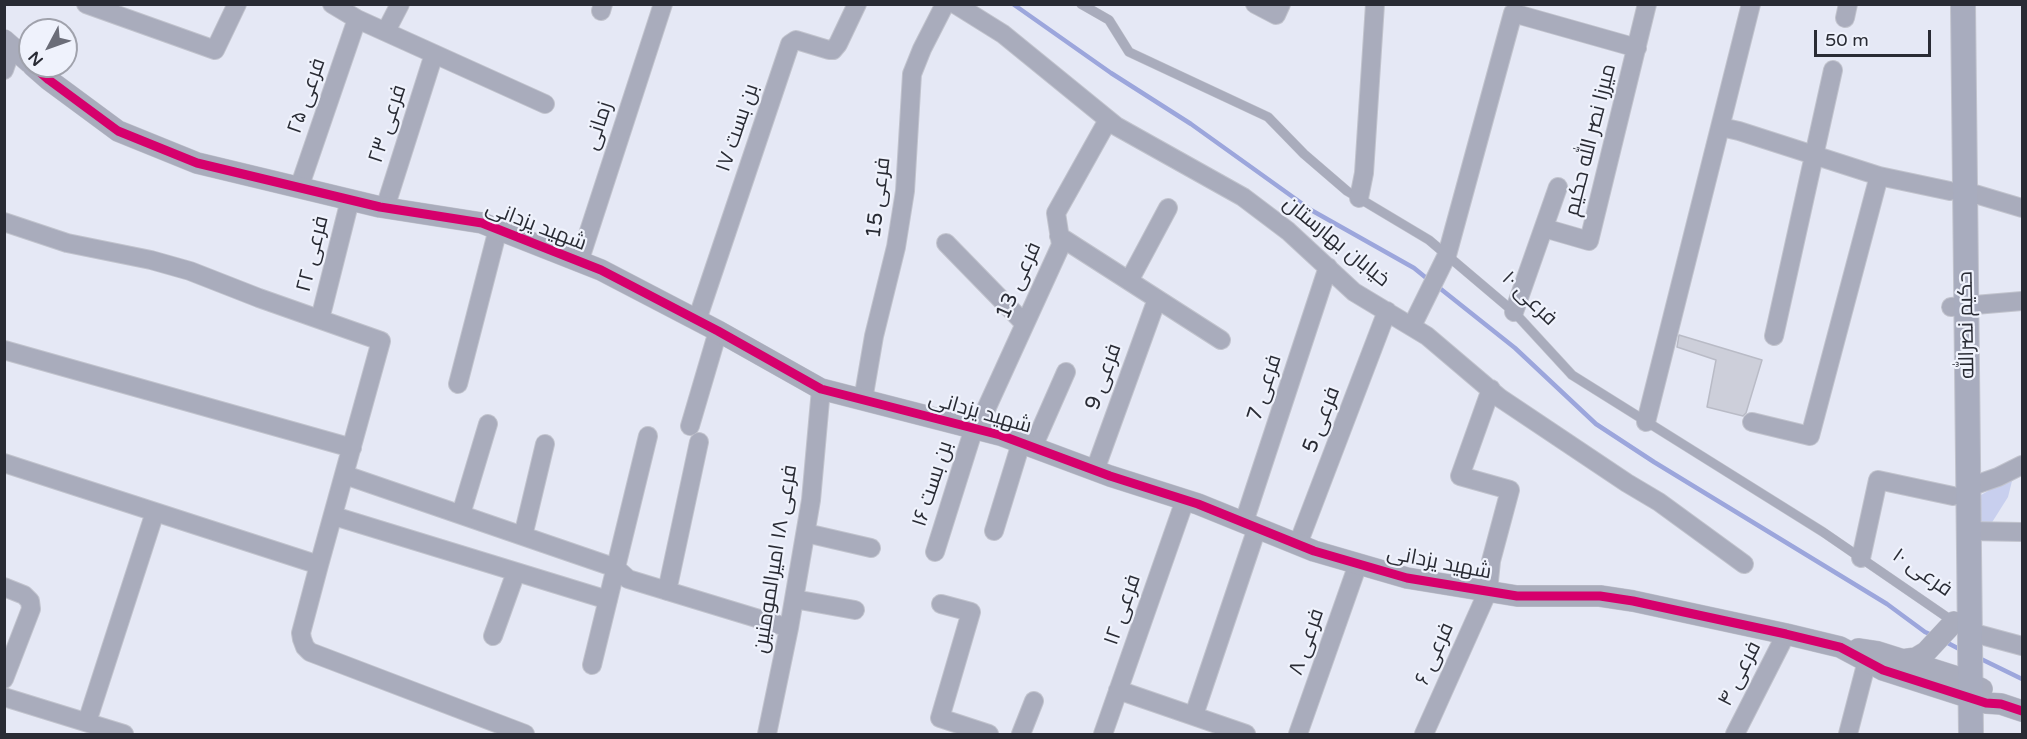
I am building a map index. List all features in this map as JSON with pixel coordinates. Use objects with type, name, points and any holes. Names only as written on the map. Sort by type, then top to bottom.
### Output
[{"type":"main road","name":"حکیم نصرالله","points":[[1947,4],[1958,191]]},
{"type":"main road","name":"حکیم نصرالله","points":[[1963,4],[1958,191],[1962,662],[1971,735]]},
{"type":"main road","name":"حکیم نصرالله","points":[[1955,735],[1962,662],[1969,531],[1961,492]]},
{"type":"street","points":[[86,4],[215,50],[237,4]]},
{"type":"street","points":[[332,4],[357,18],[545,104]]},
{"type":"street","points":[[386,31],[400,4]]},
{"type":"street","name":"زمانی","points":[[579,261],[663,4]]},
{"type":"street","name":"بن بست ۱۷","points":[[697,320],[790,44],[796,39],[833,50],[857,4]]},
{"type":"street","name":"فرعی 15","points":[[863,400],[874,336],[896,247],[905,191],[912,74],[945,4]]},
{"type":"street","name":"خیابان بهارستان","points":[[955,4],[1003,34],[1116,126],[1243,197],[1288,231],[1354,292],[1387,311],[1416,318],[1427,336],[1491,390],[1586,456],[1659,502],[1743,564]]},
{"type":"street","points":[[1255,4],[1276,15],[1281,4]]},
{"type":"street","points":[[1359,198],[1364,173],[1376,4]]},
{"type":"street","name":"میرزا نصر الله حکیم","points":[[1544,228],[1589,241],[1647,4]]},
{"type":"street","points":[[1646,422],[1751,4]]},
{"type":"street","points":[[1416,318],[1445,259],[1513,13],[1637,48]]},
{"type":"street","name":"فرعی ۲۵","points":[[298,188],[357,18]]},
{"type":"street","points":[[4,70],[8,44]]},
{"type":"street","name":"فرعی ۲۳","points":[[385,208],[434,54]]},
{"type":"street","points":[[1774,336],[1833,70]]},
{"type":"street","name":"شهید یزدانی","points":[[47,78],[118,130],[197,163],[385,208],[482,223],[601,270],[718,331],[821,389],[1027,445],[1358,564],[1407,578],[1517,596],[1600,596],[1633,601],[1840,647],[1883,670],[1962,662]]},
{"type":"street","name":"فرعی 13","points":[[974,429],[982,418],[1061,245],[1056,213],[1108,120]]},
{"type":"street","points":[[1721,128],[1879,176],[1958,191],[2022,208]]},
{"type":"street","points":[[1752,422],[1810,436],[1879,176]]},
{"type":"street","points":[[1514,312],[1558,188]]},
{"type":"street","name":"فرعی ۲۲","points":[[320,319],[350,200]]},
{"type":"street","points":[[1129,281],[1168,208]]},
{"type":"street","points":[[4,222],[67,243],[151,260],[190,271],[381,341],[301,633],[305,647],[310,652],[525,735]]},
{"type":"street","points":[[458,384],[498,230]]},
{"type":"street","points":[[1059,236],[1221,340]]},
{"type":"street","points":[[946,243],[1025,324]]},
{"type":"street","name":"فرعی 7","points":[[1250,525],[1328,267]]},
{"type":"street","name":"فرعی 9","points":[[1095,470],[1157,299]]},
{"type":"street","points":[[1959,306],[2022,301]]},
{"type":"street","name":"فرعی 5","points":[[1298,544],[1387,311]]},
{"type":"street","points":[[668,591],[694,434],[718,331]]},
{"type":"street","points":[[4,350],[352,448]]},
{"type":"street","points":[[994,531],[1027,445],[1066,372]]},
{"type":"street","name":"فرعی ۱۸ امیرالمومنین","points":[[768,735],[806,533],[821,389]]},
{"type":"street","name":"فرعی ۶","points":[[1424,735],[1488,591],[1491,561],[1510,490],[1460,476],[1491,390]]},
{"type":"street","points":[[461,514],[488,424]]},
{"type":"street","name":"بن بست ۱۶","points":[[935,552],[974,429]]},
{"type":"street","points":[[592,665],[648,436]]},
{"type":"street","points":[[523,536],[545,444]]},
{"type":"street","points":[[4,463],[319,565]]},
{"type":"street","points":[[1861,558],[1878,480],[1961,492],[2022,465]]},
{"type":"street","points":[[345,475],[616,568],[628,579],[789,628]]},
{"type":"street","name":"فرعی ۱۲","points":[[1102,735],[1185,500]]},
{"type":"street","points":[[87,722],[154,512]]},
{"type":"street","points":[[334,516],[608,600]]},
{"type":"street","points":[[1194,715],[1250,525]]},
{"type":"street","points":[[1969,531],[2022,532]]},
{"type":"street","points":[[806,533],[872,548]]},
{"type":"street","name":"فرعی ۸","points":[[1298,735],[1358,564]]},
{"type":"street","points":[[494,636],[516,572]]},
{"type":"street","points":[[4,587],[24,595],[30,601],[31,609],[4,679]]},
{"type":"street","points":[[794,600],[855,610]]},
{"type":"street","points":[[940,604],[971,612],[940,718],[989,735]]},
{"type":"street","name":"فرعی ۴","points":[[1735,735],[1786,634]]},
{"type":"street","points":[[1840,647],[1878,652],[1902,660],[1962,662],[2022,646]]},
{"type":"street","points":[[1902,660],[1916,658],[1926,652],[1962,662],[1986,703],[2001,704],[2022,711]]},
{"type":"street","points":[[1848,735],[1867,661]]},
{"type":"street","points":[[1118,690],[1246,735]]},
{"type":"street","points":[[4,697],[124,735]]},
{"type":"street","points":[[1021,735],[1034,701]]},
{"type":"lane","name":"فرعی ۱۰","points":[[1081,4],[1109,20],[1129,52],[1268,117],[1304,154],[1347,191],[1429,240],[1445,259],[1514,312],[1572,375],[1861,558],[1962,662]]},
{"type":"shaded area","points":[[2013,477],[2008,497],[1991,524],[1981,524],[1981,495]]},
{"type":"building","points":[[1679,335],[1762,360],[1746,413],[1743,416],[1707,407],[1716,360],[1677,347]]},
{"type":"waterway","points":[[1013,4],[1111,73],[1191,124],[1311,210],[1414,268],[1430,281]]},
{"type":"waterway","points":[[1437,286],[1515,348],[1596,424],[1654,462],[1887,604],[1934,636]]},
{"type":"waterway","points":[[1944,641],[1963,651]]},
{"type":"waterway","points":[[1979,658],[2022,679]]},
{"type":"cycle path","points":[[47,78],[118,131],[197,163],[380,207],[482,223],[601,270],[718,331],[821,389],[1000,435],[1110,476],[1198,504],[1314,551],[1407,578],[1517,596],[1600,596],[1786,634],[1840,647],[1883,670],[1986,703],[2001,704],[2022,711]]}]
